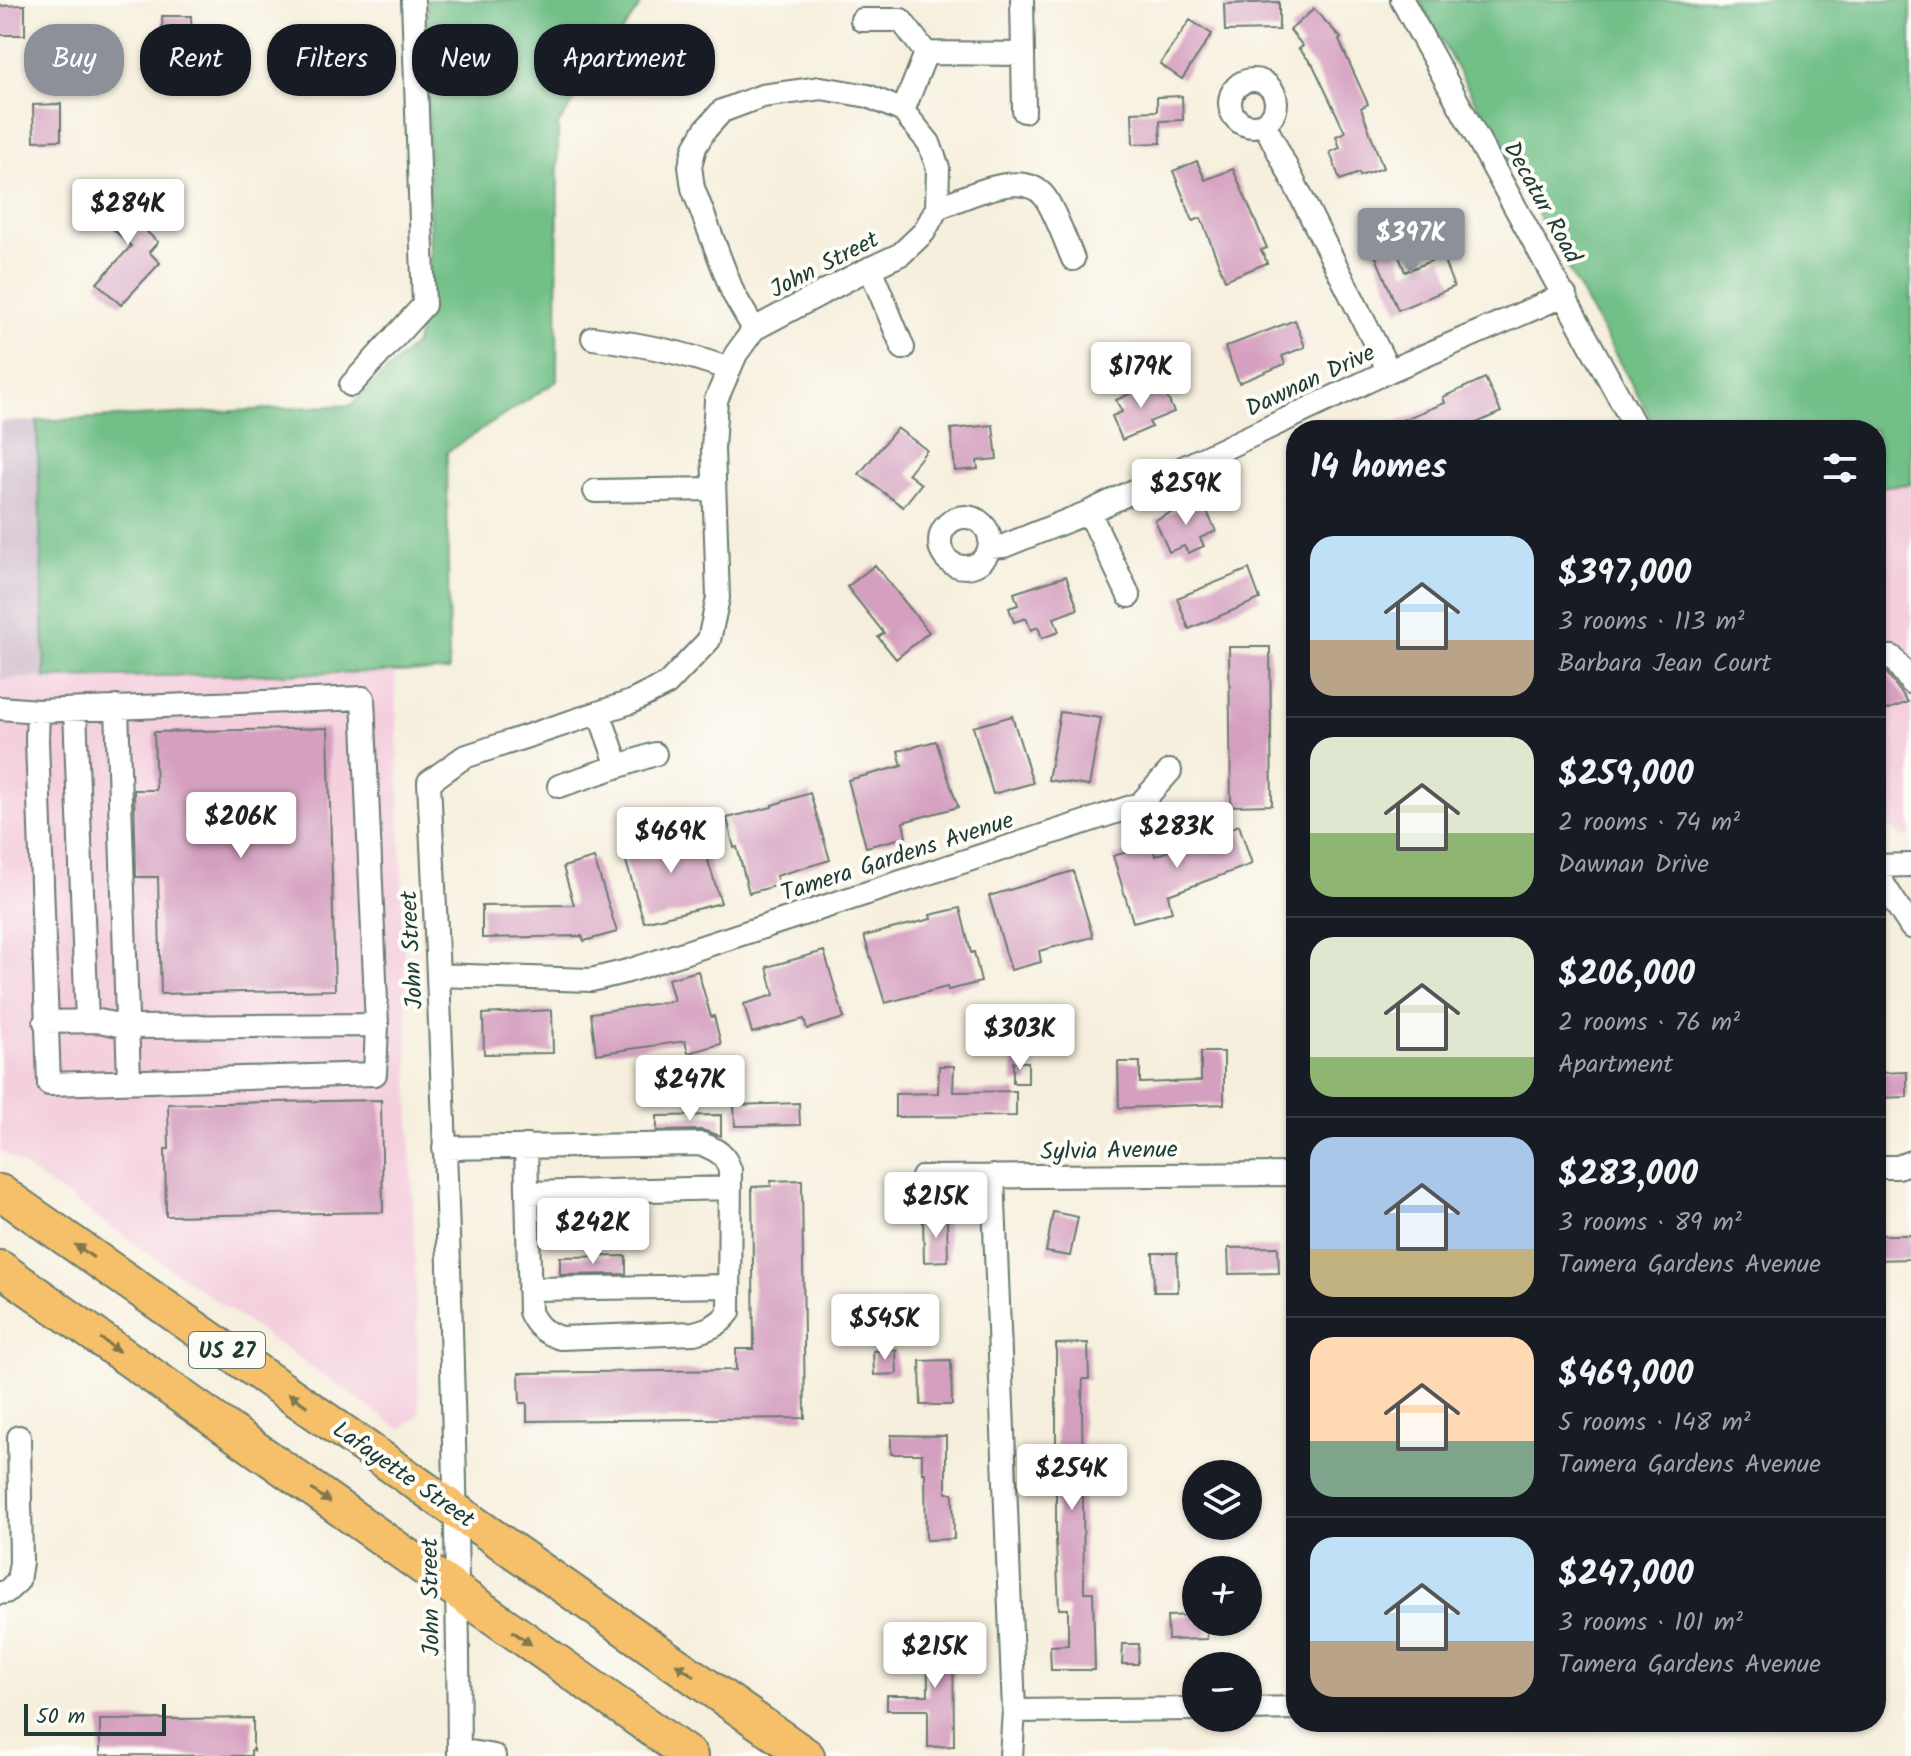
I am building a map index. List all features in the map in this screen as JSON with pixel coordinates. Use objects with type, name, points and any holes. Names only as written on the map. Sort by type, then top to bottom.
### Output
[{"type":"highway","name":"Lafayette Street","points":[[0,1192],[807,1756]]},
{"type":"highway","name":"US 27","points":[[0,1268],[690,1756]]},
{"type":"street","points":[[351,385],[424,305],[413,0]]},
{"type":"street","points":[[1022,0],[1024,111]]},
{"type":"street","name":"Decatur Road","points":[[1402,0],[1632,420]]},
{"type":"street","points":[[862,20],[901,20],[926,53]]},
{"type":"street","points":[[926,53],[1023,54]]},
{"type":"street","points":[[903,111],[926,53]]},
{"type":"street","name":"John Street","points":[[459,1753],[458,1594],[429,782],[464,757],[631,702],[667,684],[709,640],[718,598],[713,449],[716,400],[728,369],[754,329],[901,254],[924,232],[937,208],[938,168],[929,143],[903,111],[868,96],[821,88],[762,96],[722,111],[705,130],[695,147],[690,166],[693,188],[733,293],[754,329]]},
{"type":"street","points":[[1264,123],[1389,371]]},
{"type":"street","points":[[937,208],[1009,183],[1027,184],[1043,195],[1073,259]]},
{"type":"street","points":[[870,268],[903,348]]},
{"type":"street","name":"Dawnan Drive","points":[[990,547],[1004,546],[1089,512],[1389,371],[1565,295]]},
{"type":"street","points":[[593,338],[681,352],[728,369]]},
{"type":"street","points":[[595,491],[714,489]]},
{"type":"street","points":[[1089,512],[1129,596]]},
{"type":"street","points":[[1886,657],[1892,657],[1911,682]]},
{"type":"street","points":[[0,708],[75,710],[363,698],[377,1025],[375,1074],[49,1084],[38,711]]},
{"type":"street","points":[[117,707],[129,1080]]},
{"type":"street","points":[[75,710],[87,1021]]},
{"type":"street","points":[[599,713],[618,766]]},
{"type":"street","points":[[559,786],[655,754]]},
{"type":"street","name":"Tamera Gardens Avenue","points":[[438,975],[591,980],[628,971],[1140,804],[1170,771]]},
{"type":"street","points":[[1886,866],[1911,865]]},
{"type":"street","points":[[1886,888],[1911,927]]},
{"type":"street","points":[[45,1022],[87,1021],[128,1027],[377,1025]]},
{"type":"street","points":[[444,1148],[526,1146],[702,1144],[717,1149],[727,1159],[730,1170],[729,1312],[723,1322],[694,1333],[560,1338],[545,1333],[536,1325],[530,1312],[526,1146]]},
{"type":"street","points":[[1886,1167],[1911,1162]]},
{"type":"street","name":"Sylvia Avenue","points":[[923,1177],[1286,1174]]},
{"type":"street","points":[[993,1176],[1014,1711],[1011,1756]]},
{"type":"street","points":[[527,1193],[730,1188]]},
{"type":"street","points":[[529,1289],[729,1286]]},
{"type":"street","points":[[0,1593],[6,1592],[18,1581],[21,1562],[19,1437]]},
{"type":"street","points":[[1262,1709],[1286,1708]]},
{"type":"street","points":[[1014,1711],[1182,1709]]},
{"type":"street","points":[[459,1753],[494,1756]]},
{"type":"shaded area","points":[[37,421],[45,678],[0,679],[0,422]]},
{"type":"shaded area","points":[[1911,484],[1911,836],[1904,837],[1886,826],[1886,486]]},
{"type":"shaded area","points":[[395,671],[420,1415],[400,1429],[0,1150],[0,679]]},
{"type":"green space","points":[[427,0],[644,0],[627,24],[534,24],[534,96],[578,96],[558,125],[557,381],[447,452],[449,671],[45,678],[37,421],[351,405],[416,343],[430,272],[428,96],[518,96],[518,24],[427,24]]},
{"type":"green space","points":[[1419,0],[1911,0],[1911,484],[1886,486],[1886,420],[1651,420]]},
{"type":"building","points":[[1279,2],[1279,30],[1225,31],[1224,4]]},
{"type":"building","points":[[25,5],[24,35],[0,35],[0,6]]},
{"type":"building","points":[[1314,9],[1341,38],[1339,40],[1368,104],[1361,108],[1383,168],[1340,180],[1330,152],[1340,148],[1336,136],[1345,132],[1313,65],[1299,49],[1303,46],[1290,30]]},
{"type":"building","points":[[162,16],[191,16],[191,24],[162,24]]},
{"type":"building","points":[[1190,20],[1212,34],[1182,79],[1160,64]]},
{"type":"building","points":[[1182,96],[1183,120],[1160,121],[1161,143],[1133,144],[1132,112],[1157,111],[1157,97]]},
{"type":"building","points":[[61,104],[61,140],[34,141],[33,105]]},
{"type":"building","points":[[1197,161],[1205,180],[1233,169],[1267,248],[1261,250],[1267,263],[1225,280],[1201,218],[1193,221],[1173,171]]},
{"type":"building","points":[[119,189],[156,222],[147,232],[158,242],[149,252],[160,263],[121,305],[97,283],[131,246],[96,213]]},
{"type":"building","points":[[1392,238],[1405,272],[1442,256],[1454,287],[1398,310],[1371,245]]},
{"type":"building","points":[[1295,320],[1305,347],[1282,356],[1285,364],[1239,383],[1225,347]]},
{"type":"building","points":[[1485,378],[1501,412],[1483,420],[1402,420],[1445,403],[1443,397]]},
{"type":"building","points":[[1150,385],[1152,389],[1162,385],[1174,412],[1149,422],[1152,427],[1122,440],[1112,416],[1122,412],[1116,400]]},
{"type":"building","points":[[993,425],[997,459],[977,461],[978,469],[955,471],[951,429]]},
{"type":"building","points":[[897,428],[927,450],[908,474],[921,484],[903,507],[859,474]]},
{"type":"building","points":[[1201,499],[1216,531],[1200,538],[1204,546],[1188,553],[1184,546],[1169,552],[1155,520]]},
{"type":"building","points":[[875,565],[929,632],[896,659],[878,637],[884,633],[847,587]]},
{"type":"building","points":[[1249,569],[1260,599],[1189,629],[1177,598]]},
{"type":"building","points":[[1066,576],[1078,609],[1054,618],[1059,632],[1042,638],[1038,627],[1031,630],[1026,618],[1014,622],[1009,608],[1018,605],[1014,593]]},
{"type":"building","points":[[1229,647],[1270,647],[1272,805],[1231,806]]},
{"type":"building","points":[[1886,672],[1908,702],[1886,710]]},
{"type":"building","points":[[1060,712],[1101,718],[1089,786],[1048,780]]},
{"type":"building","points":[[1012,716],[1033,783],[993,794],[973,727]]},
{"type":"building","points":[[328,728],[335,990],[161,994],[158,877],[136,877],[134,790],[156,790],[154,732]]},
{"type":"building","points":[[936,741],[958,807],[903,822],[906,837],[866,847],[848,780],[902,766],[898,751]]},
{"type":"building","points":[[810,793],[830,860],[776,876],[779,885],[749,893],[727,818],[772,807]]},
{"type":"building","points":[[1239,825],[1252,864],[1168,895],[1172,912],[1133,922],[1113,856],[1152,845],[1155,856]]},
{"type":"building","points":[[698,828],[721,903],[644,922],[622,848]]},
{"type":"building","points":[[594,858],[617,932],[584,941],[582,936],[482,938],[482,906],[574,905],[563,867]]},
{"type":"building","points":[[1073,871],[1093,937],[1039,951],[1041,962],[1011,970],[989,896]]},
{"type":"building","points":[[960,908],[981,982],[885,1003],[864,936],[931,919],[930,915]]},
{"type":"building","points":[[824,951],[844,1018],[807,1029],[804,1019],[752,1033],[744,1004],[774,995],[767,967]]},
{"type":"building","points":[[698,971],[721,1044],[688,1053],[685,1041],[596,1054],[591,1013],[674,1001],[668,979]]},
{"type":"building","points":[[552,1010],[553,1053],[484,1054],[483,1014]]},
{"type":"building","points":[[1201,1052],[1224,1052],[1224,1104],[1119,1108],[1118,1062],[1140,1062],[1140,1083],[1201,1081]]},
{"type":"building","points":[[1013,1062],[1028,1062],[1028,1083],[1013,1083]]},
{"type":"building","points":[[939,1066],[954,1066],[953,1092],[1016,1091],[1016,1116],[895,1117],[895,1094],[938,1093]]},
{"type":"building","points":[[1907,1072],[1907,1097],[1886,1098],[1886,1073]]},
{"type":"building","points":[[381,1100],[383,1212],[166,1216],[168,1104]]},
{"type":"building","points":[[799,1103],[800,1125],[735,1126],[734,1105]]},
{"type":"building","points":[[721,1115],[721,1136],[702,1130],[657,1131],[657,1116]]},
{"type":"building","points":[[802,1180],[805,1418],[527,1421],[527,1403],[520,1403],[519,1373],[736,1370],[736,1349],[754,1349],[752,1187],[771,1186],[771,1181]]},
{"type":"building","points":[[562,1206],[628,1207],[627,1229],[562,1228]]},
{"type":"building","points":[[1053,1212],[1078,1217],[1070,1256],[1046,1252]]},
{"type":"building","points":[[947,1217],[948,1261],[924,1262],[923,1218]]},
{"type":"building","points":[[1886,1235],[1911,1235],[1911,1259],[1886,1260]]},
{"type":"building","points":[[1278,1247],[1279,1273],[1229,1274],[1228,1248]]},
{"type":"building","points":[[1153,1253],[1177,1253],[1178,1292],[1154,1292]]},
{"type":"building","points":[[626,1256],[626,1274],[560,1275],[560,1257]]},
{"type":"building","points":[[1088,1343],[1089,1379],[1083,1379],[1082,1403],[1084,1592],[1093,1592],[1095,1670],[1051,1670],[1050,1646],[1068,1645],[1068,1609],[1059,1609],[1056,1541],[1056,1344]]},
{"type":"building","points":[[896,1350],[897,1374],[874,1375],[873,1351]]},
{"type":"building","points":[[951,1360],[952,1405],[921,1405],[920,1361]]},
{"type":"building","points":[[891,1435],[946,1436],[946,1493],[953,1493],[954,1539],[926,1540],[922,1454],[891,1454]]},
{"type":"building","points":[[1182,1615],[1182,1636],[1207,1636],[1207,1639],[1168,1640],[1167,1616]]},
{"type":"building","points":[[953,1628],[954,1746],[928,1747],[928,1710],[887,1710],[887,1695],[928,1695],[927,1629]]},
{"type":"building","points":[[1123,1644],[1139,1644],[1138,1664],[1122,1664]]},
{"type":"building","points":[[253,1718],[251,1756],[100,1755],[100,1720]]}]
